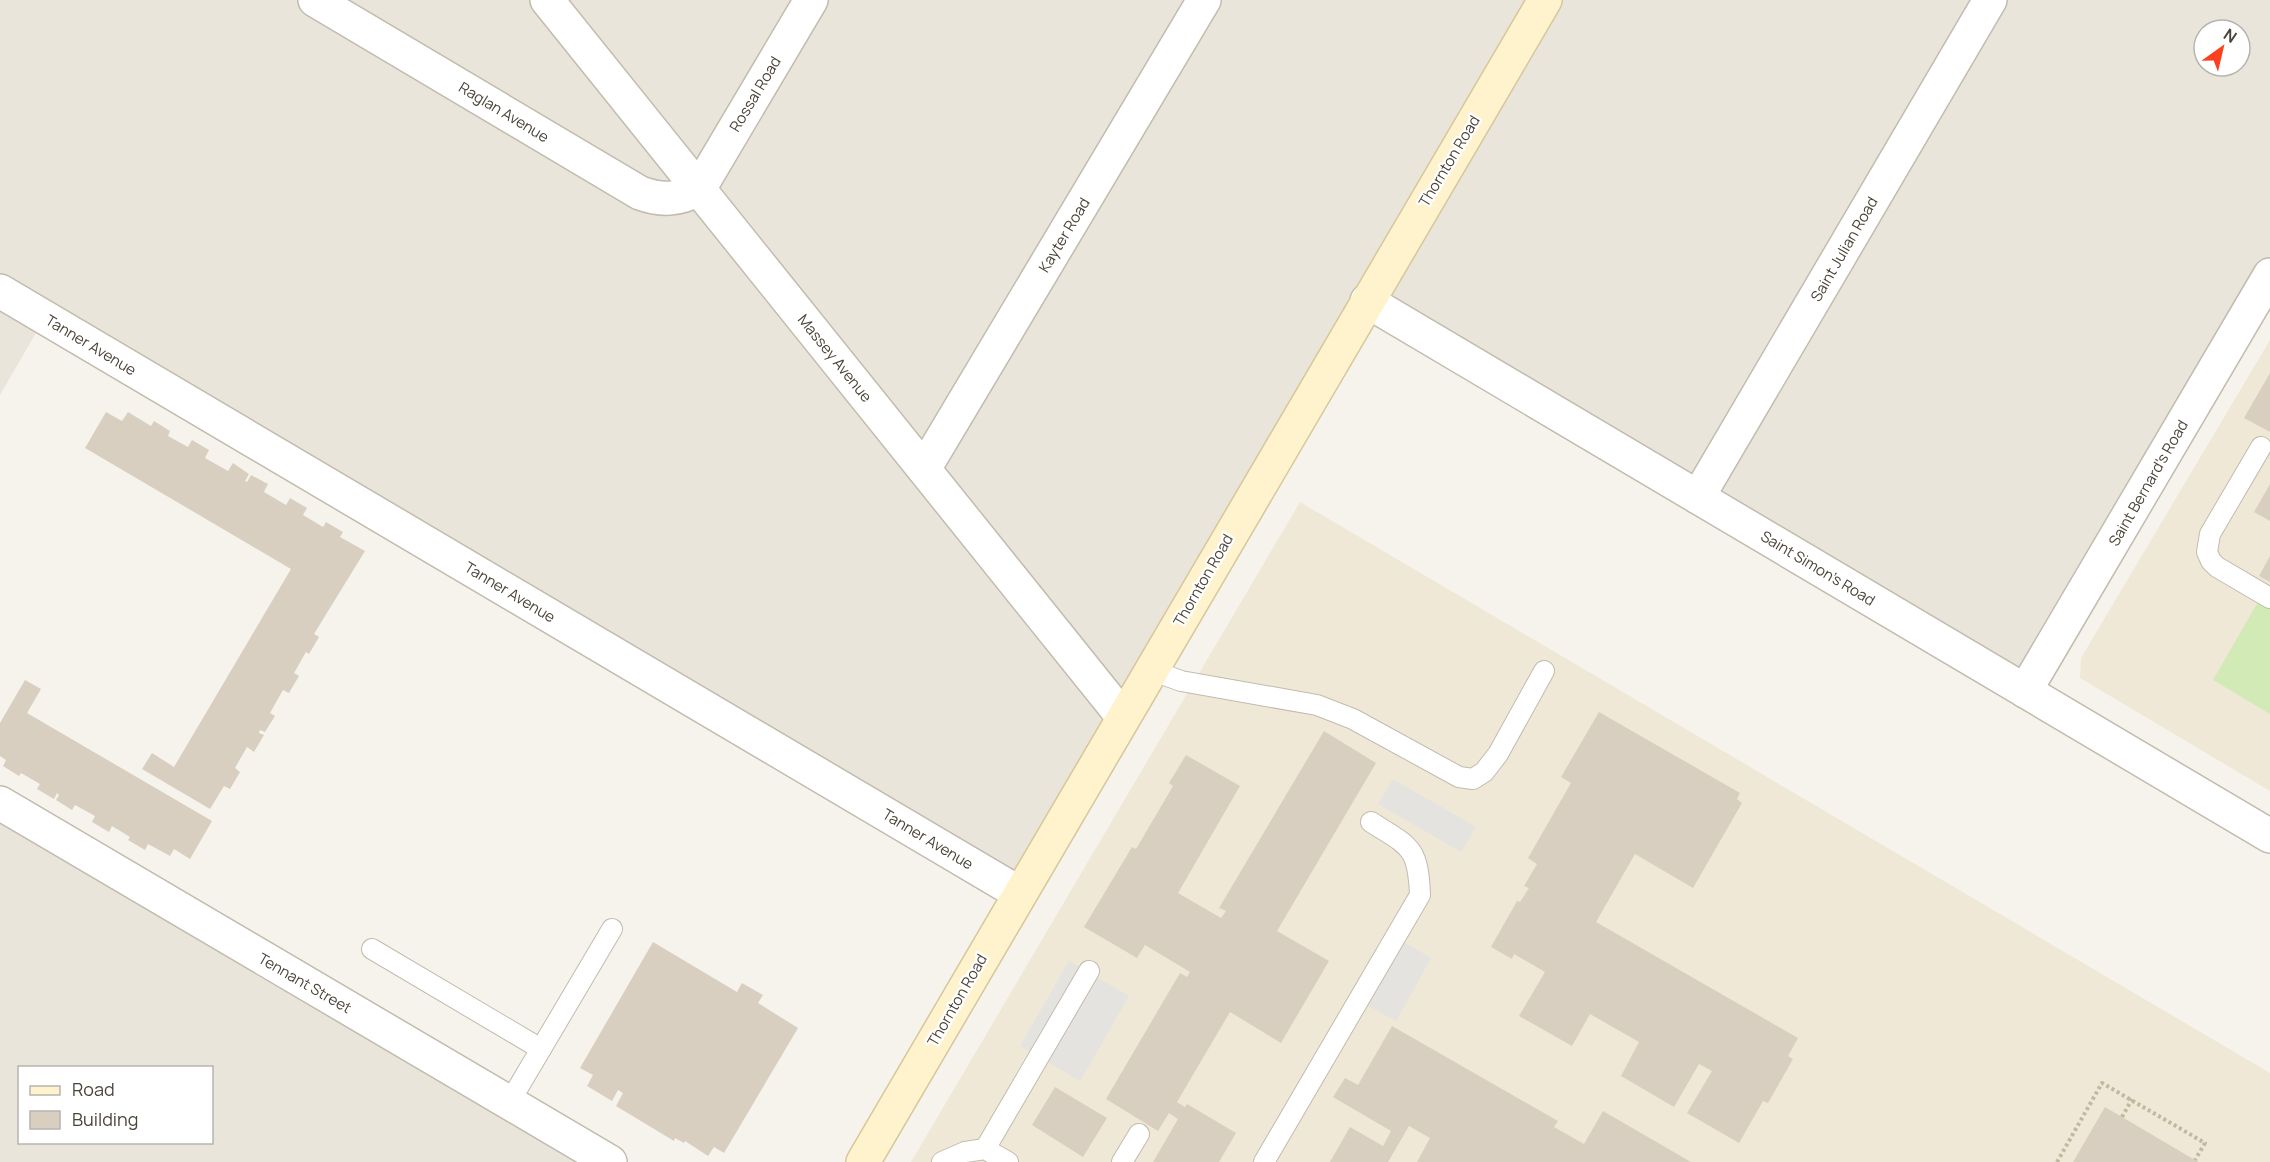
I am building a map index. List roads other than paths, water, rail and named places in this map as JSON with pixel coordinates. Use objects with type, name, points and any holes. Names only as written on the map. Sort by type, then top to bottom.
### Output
[{"type":"street","name":"Raglan Avenue","points":[[315,0],[640,193],[655,198],[671,199],[686,196],[699,189]]},
{"type":"street","name":"Massey Avenue","points":[[547,0],[1123,717]]},
{"type":"street","name":"Rossal Road","points":[[699,189],[811,0]]},
{"type":"street","name":"Kayter Road","points":[[924,470],[1204,0]]},
{"type":"street","name":"Thornton Road","points":[[863,1162],[1545,0]]},
{"type":"street","name":"Saint Julian Road","points":[[1698,497],[1990,0]]},
{"type":"street","name":"Saint Bernard's Road","points":[[2025,691],[2270,275]]},
{"type":"street","name":"Tanner Avenue","points":[[0,291],[1019,893]]},
{"type":"street","name":"Saint Simon's Road","points":[[1367,301],[2270,836]]},
{"type":"street","name":"Tennant Street","points":[[0,803],[610,1162]]},
{"type":"lane","points":[[2261,447],[2210,534],[2207,552],[2217,567],[2270,598]]},
{"type":"lane","points":[[1151,670],[1181,681],[1317,705],[1353,719],[1459,777],[1473,779],[1484,772],[1498,754],[1544,671]]},
{"type":"lane","points":[[1264,1162],[1420,895],[1415,855],[1405,844],[1371,822]]},
{"type":"lane","points":[[509,1103],[612,929]]},
{"type":"lane","points":[[372,949],[541,1049]]},
{"type":"lane","points":[[985,1149],[1089,971]]},
{"type":"lane","points":[[1122,1162],[1139,1134]]},
{"type":"lane","points":[[942,1162],[965,1152],[985,1149],[1008,1162]]}]
